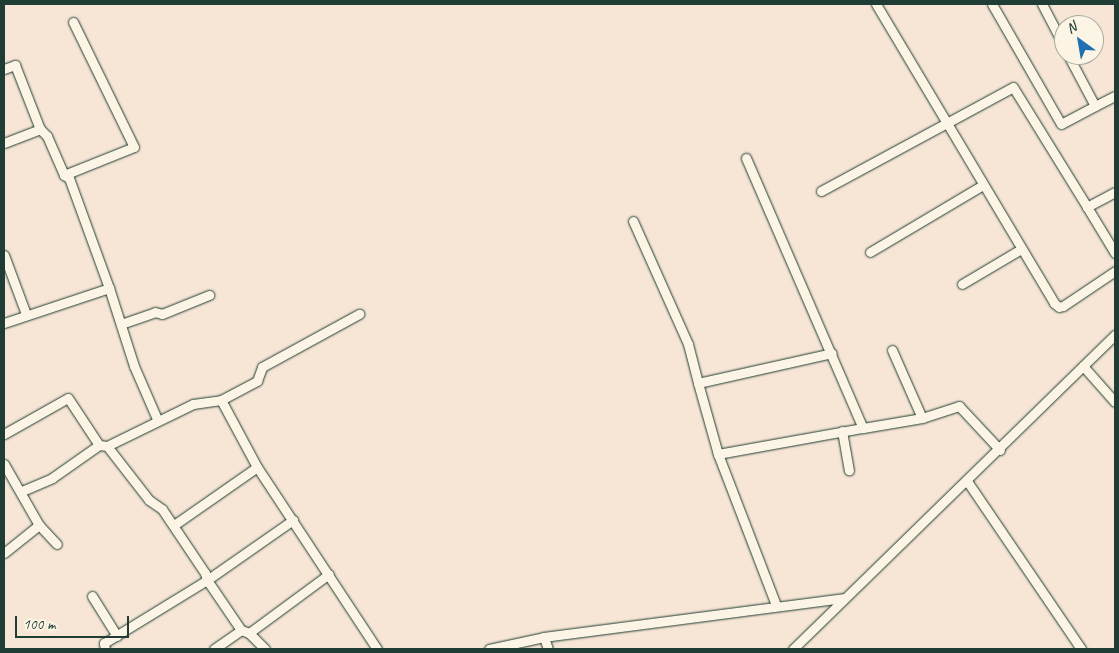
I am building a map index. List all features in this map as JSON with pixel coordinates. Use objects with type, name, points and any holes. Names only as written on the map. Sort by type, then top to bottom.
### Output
[{"type":"street","points":[[876,4],[1021,249],[1059,307],[1115,271]]},
{"type":"street","points":[[992,4],[1061,124],[1115,96]]},
{"type":"street","points":[[1042,4],[1054,27]]},
{"type":"street","points":[[64,175],[134,147],[73,22]]},
{"type":"street","points":[[4,69],[14,65],[40,129],[47,136],[64,175],[69,178],[122,324],[134,366],[157,419]]},
{"type":"street","points":[[1073,65],[1095,106]]},
{"type":"street","points":[[821,190],[1008,87],[1016,88],[1115,253]]},
{"type":"street","points":[[4,143],[40,129]]},
{"type":"street","points":[[746,158],[863,428]]},
{"type":"street","points":[[870,252],[983,185]]},
{"type":"street","points":[[1087,207],[1115,192]]},
{"type":"street","points":[[633,221],[688,344],[718,454],[749,540],[776,605]]},
{"type":"street","points":[[962,284],[1021,249]]},
{"type":"street","points":[[4,255],[26,314]]},
{"type":"street","points":[[4,323],[26,314],[109,288]]},
{"type":"street","points":[[122,324],[155,312],[162,314],[209,295]]},
{"type":"street","points":[[22,491],[52,478],[103,445],[157,419],[193,404],[222,400],[257,381],[262,366],[360,314]]},
{"type":"street","points":[[793,649],[1000,450],[1115,334]]},
{"type":"street","points":[[892,350],[922,418]]},
{"type":"street","points":[[698,382],[832,354]]},
{"type":"street","points":[[1083,366],[1115,402]]},
{"type":"street","points":[[4,434],[68,398],[103,445],[149,500],[162,509],[174,525],[207,580],[245,632],[265,649]]},
{"type":"street","points":[[222,400],[258,467],[377,649]]},
{"type":"street","points":[[718,454],[922,418],[959,406],[1000,450]]},
{"type":"street","points":[[842,431],[849,470]]},
{"type":"street","points":[[4,464],[22,491],[39,525],[57,544]]},
{"type":"street","points":[[174,525],[258,467]]},
{"type":"street","points":[[967,481],[1081,649]]},
{"type":"street","points":[[105,649],[104,643],[207,580],[293,520]]},
{"type":"street","points":[[4,553],[39,525]]},
{"type":"street","points":[[214,649],[245,632],[329,574]]},
{"type":"street","points":[[92,596],[117,636]]},
{"type":"street","points":[[489,649],[544,637],[776,605],[844,598]]},
{"type":"street","points":[[544,637],[548,649]]}]
